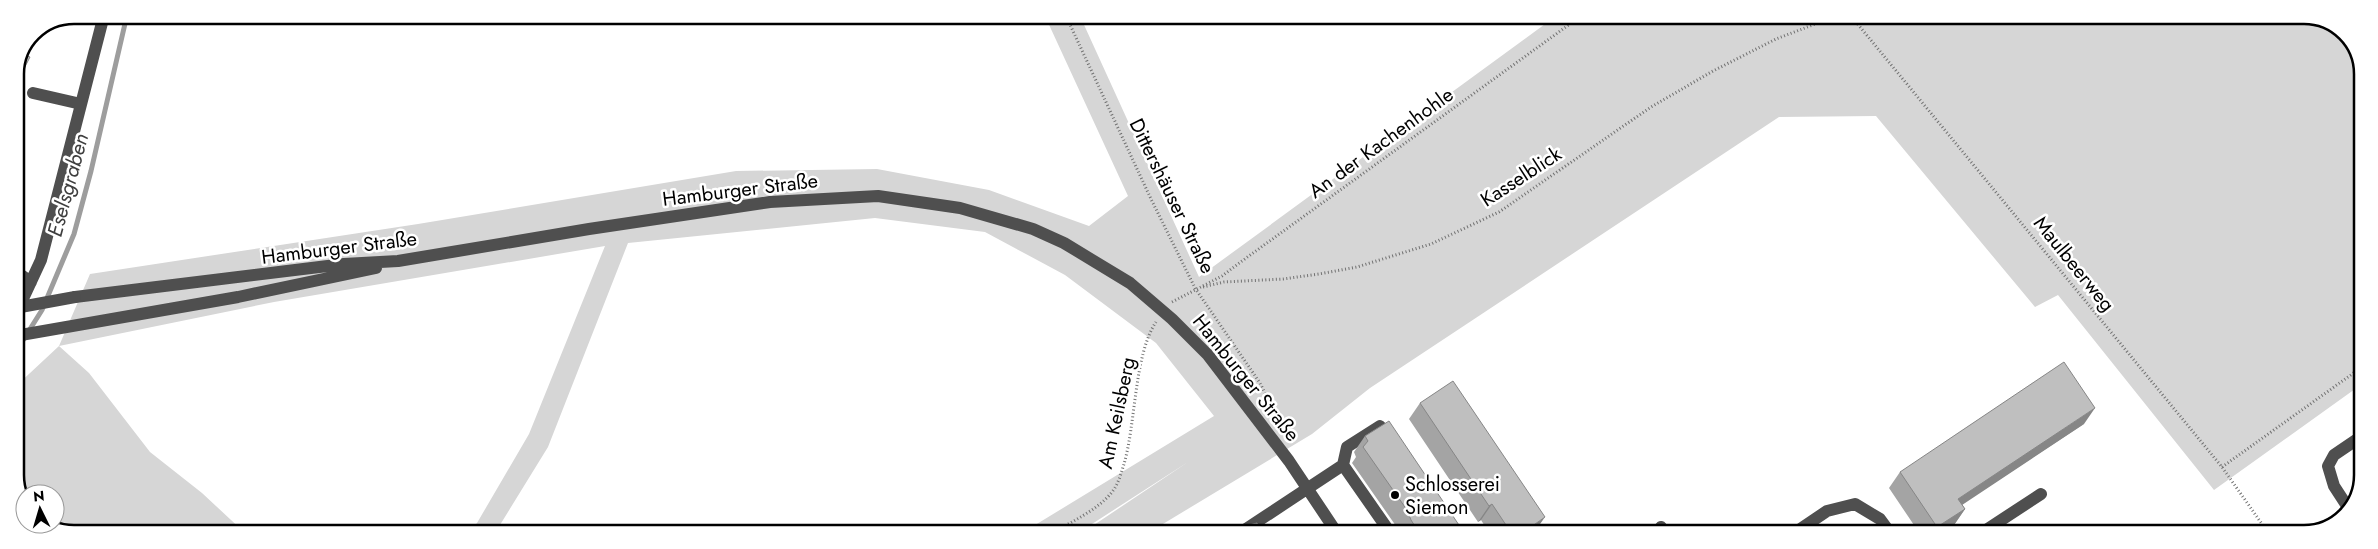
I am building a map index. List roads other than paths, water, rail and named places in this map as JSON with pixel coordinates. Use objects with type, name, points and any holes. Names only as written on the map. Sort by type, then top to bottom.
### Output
[{"type":"street","points":[[24,297],[41,260],[102,24]]},
{"type":"street","points":[[33,94],[81,104]]},
{"type":"street","name":"Hamburger Straße","points":[[24,306],[75,298],[344,264],[398,262],[589,229],[770,202],[878,196],[960,208],[1033,229],[1092,259],[1130,283],[1163,310],[1208,355],[1307,488],[1331,525]]},
{"type":"street","points":[[24,334],[238,297],[398,262]]},
{"type":"street","points":[[24,277],[31,282]]},
{"type":"street","points":[[1262,525],[1307,488],[1343,465],[1347,447],[1380,426],[1396,448]]},
{"type":"street","points":[[2346,504],[2334,486],[2328,466],[2334,455],[2354,441]]},
{"type":"street","points":[[1343,465],[1385,525]]},
{"type":"street","points":[[1994,525],[2040,494]]},
{"type":"street","points":[[1806,525],[1827,511],[1856,504],[1880,520],[1884,525]]},
{"type":"waterway","name":"Eselsgraben","points":[[24,339],[42,310],[74,234],[91,171],[125,24]]},
{"type":"place","name":"Schlosserei Siemon","points":[[1395,495]]}]
